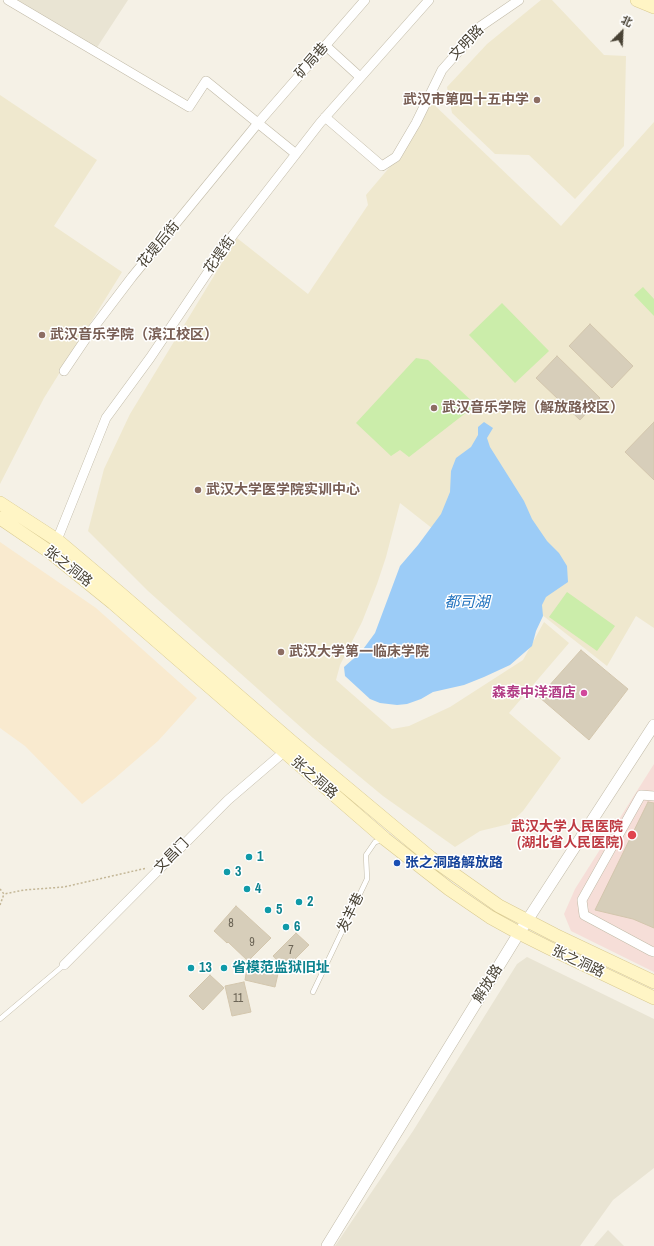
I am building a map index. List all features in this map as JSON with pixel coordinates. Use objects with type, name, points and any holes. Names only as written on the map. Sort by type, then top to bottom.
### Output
[{"type":"main road","points":[[637,0],[654,7]]},
{"type":"main road","name":"张之洞路","points":[[0,503],[57,540],[292,742],[431,858],[499,906],[654,982]]},
{"type":"main road","name":"张之洞路","points":[[0,518],[50,552],[113,603],[385,839],[449,889],[490,917],[519,933],[654,998]]},
{"type":"street","points":[[8,0],[189,107],[206,81],[296,154]]},
{"type":"street","name":"矿局巷","points":[[258,123],[366,0]]},
{"type":"street","name":"花堤街","points":[[57,540],[106,418],[150,358],[227,244],[296,154],[325,117],[429,0]]},
{"type":"street","name":"文明路","points":[[325,117],[382,166],[396,157],[416,123],[442,70],[481,26],[519,0]]},
{"type":"street","points":[[326,46],[360,77]]},
{"type":"street","name":"花堤后街","points":[[64,371],[91,331],[132,277],[258,123]]},
{"type":"street","name":"解放路","points":[[327,1246],[519,933],[654,724]]},
{"type":"street","name":"文昌门","points":[[64,964],[228,800],[284,752]]},
{"type":"street","points":[[654,796],[641,795],[582,900],[584,915],[654,952]]},
{"type":"lane","name":"发羊巷","points":[[313,992],[367,879],[366,855],[375,842],[385,839]]},
{"type":"lane","points":[[0,1019],[64,964]]},
{"type":"path","points":[[4,894],[24,890],[64,887],[138,871],[166,862]]},
{"type":"path","points":[[0,889],[4,894]]},
{"type":"path","points":[[0,905],[4,894]]},
{"type":"shaded area","points":[[17,0],[128,0],[96,49]]},
{"type":"shaded area","name":"武汉市第四十五中学","points":[[541,0],[552,0],[604,55],[626,56],[624,146],[575,199],[529,155],[495,154],[452,113],[447,87],[487,44]]},
{"type":"shaded area","name":"武汉音乐学院（滨江校区）","points":[[0,95],[97,160],[54,226],[122,272],[44,398],[0,484]]},
{"type":"shaded area","name":"武汉音乐学院（解放路校区）","points":[[427,98],[561,226],[654,122],[654,628],[636,616],[607,666],[400,503],[386,557],[377,584],[362,622],[340,665],[336,680],[392,729],[409,726],[450,707],[523,660],[544,622],[569,643],[509,713],[561,758],[523,811],[509,824],[480,831],[455,847],[383,796],[313,738],[148,591],[88,531],[104,469],[130,414],[237,238],[308,294],[368,205],[366,195],[394,162]]},
{"type":"shaded area","points":[[0,542],[96,608],[197,698],[158,741],[82,804],[25,746],[0,728]]},
{"type":"shaded area","name":"武汉大学人民医院 (湖北省人民医院)","points":[[654,764],[654,972],[571,931],[564,914],[575,889]]},
{"type":"shaded area","points":[[527,957],[654,1019],[654,1168],[613,1200],[580,1246],[335,1246],[413,1131],[517,964]]},
{"type":"shaded area","points":[[608,1230],[624,1246],[594,1246]]},
{"type":"green space","points":[[643,287],[654,299],[654,316],[634,295]]},
{"type":"green space","points":[[502,303],[549,351],[515,383],[469,335]]},
{"type":"green space","points":[[416,358],[428,360],[476,405],[409,457],[400,450],[391,456],[356,423]]},
{"type":"green space","points":[[567,592],[615,626],[597,651],[549,617]]},
{"type":"water","name":"都司湖","points":[[484,422],[493,428],[487,438],[490,447],[524,501],[532,519],[547,541],[559,553],[567,566],[568,582],[546,597],[542,605],[543,616],[536,631],[532,646],[510,665],[464,685],[433,692],[421,699],[407,704],[397,705],[380,703],[370,699],[345,676],[344,667],[361,652],[375,633],[400,566],[441,514],[450,492],[451,471],[456,458],[471,447],[478,435],[478,427]]},
{"type":"building","points":[[590,324],[633,366],[612,388],[569,346]]},
{"type":"building","points":[[557,356],[600,398],[580,420],[536,378]]},
{"type":"building","points":[[654,422],[654,480],[625,452]]},
{"type":"building","name":"森泰中洋酒店","points":[[581,650],[628,689],[589,740],[539,697]]},
{"type":"building","points":[[648,802],[654,803],[654,928],[633,919],[595,910]]},
{"type":"building","points":[[236,906],[271,938],[248,961],[214,931]]},
{"type":"building","points":[[296,933],[309,945],[285,969],[273,956]]},
{"type":"building","points":[[248,962],[279,969],[275,987],[245,980]]},
{"type":"building","points":[[210,975],[224,988],[203,1010],[189,996]]},
{"type":"building","points":[[244,982],[251,1012],[232,1016],[225,986]]},
{"type":"place","name":"武汉市第四十五中学","points":[[537,100]]},
{"type":"place","name":"武汉音乐学院（滨江校区）","points":[[42,335]]},
{"type":"place","name":"武汉音乐学院（解放路校区）","points":[[434,408]]},
{"type":"place","name":"武汉大学医学院实训中心","points":[[198,490]]},
{"type":"place","name":"武汉大学第一临床学院","points":[[281,652]]},
{"type":"place","name":"森泰中洋酒店","points":[[584,693]]},
{"type":"place","name":"武汉大学人民医院 (湖北省人民医院)","points":[[632,835]]},
{"type":"place","name":"1","points":[[249,857]]},
{"type":"place","name":"张之洞路解放路","points":[[397,863]]},
{"type":"place","name":"3","points":[[227,872]]},
{"type":"place","name":"4","points":[[247,889]]},
{"type":"place","name":"2","points":[[299,902]]},
{"type":"place","name":"5","points":[[268,910]]},
{"type":"place","name":"6","points":[[286,927]]},
{"type":"place","name":"13","points":[[191,968]]},
{"type":"place","name":"省模范监狱旧址","points":[[224,968]]}]
